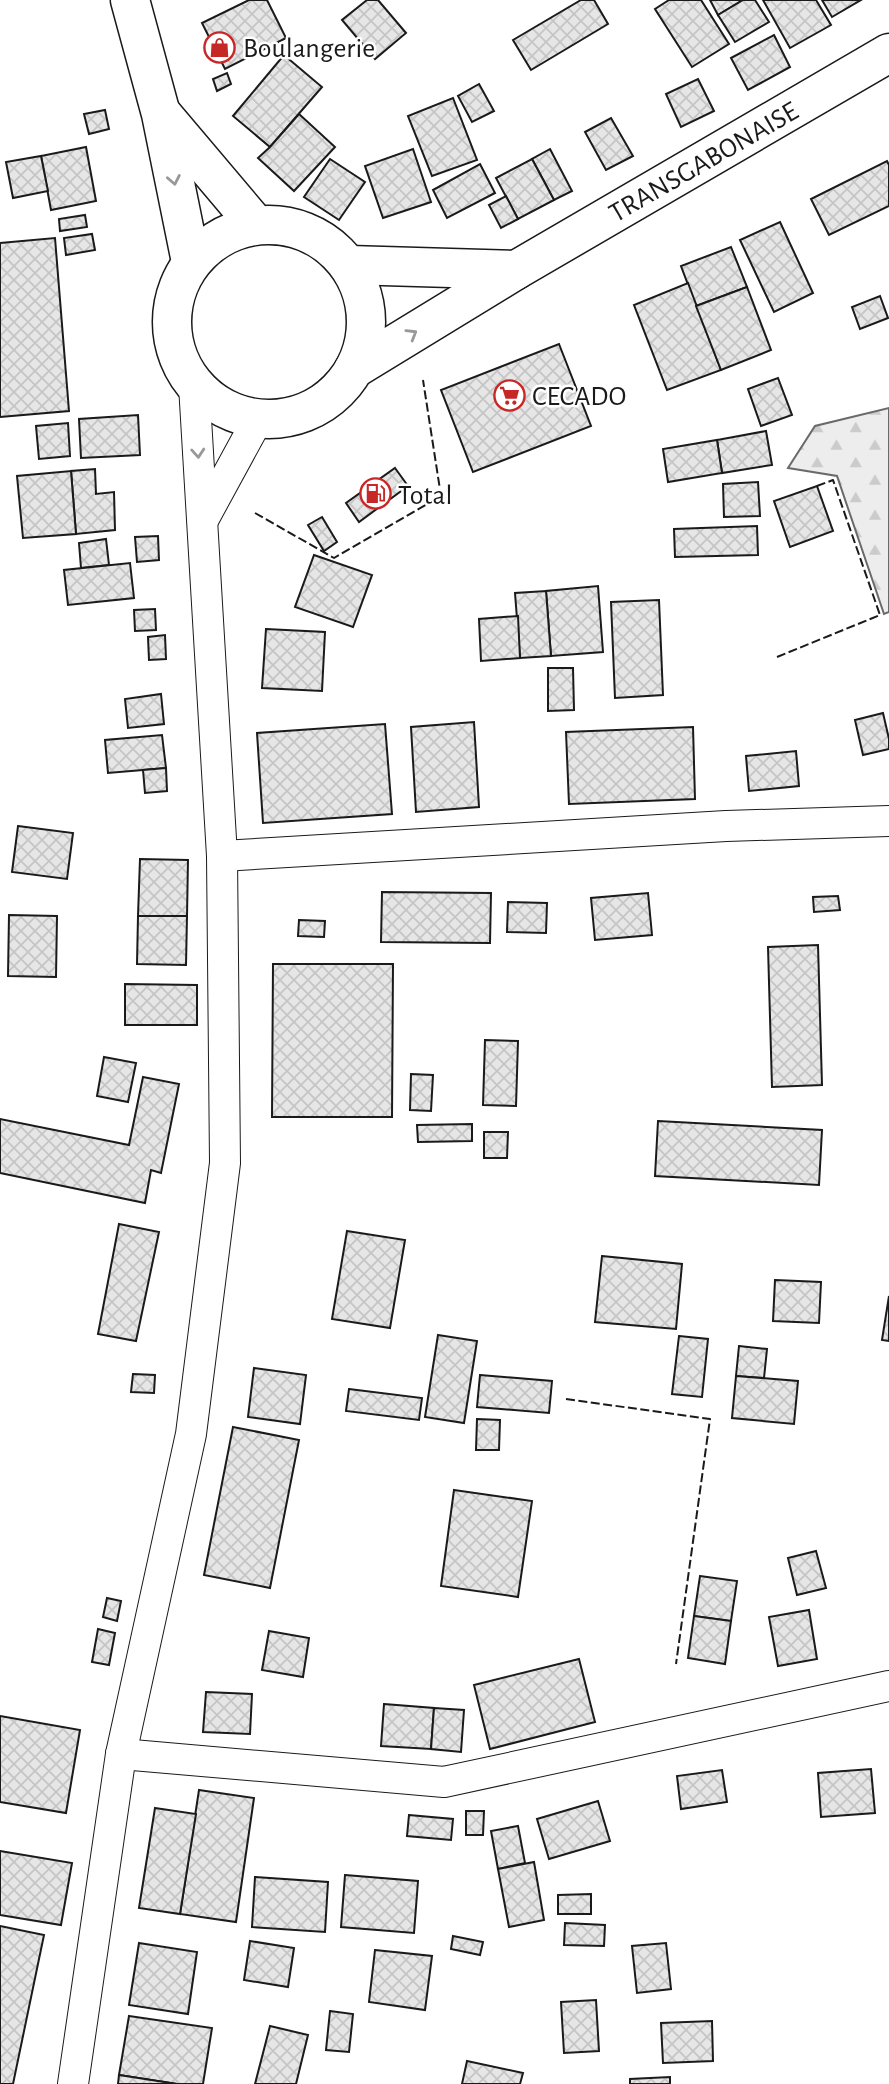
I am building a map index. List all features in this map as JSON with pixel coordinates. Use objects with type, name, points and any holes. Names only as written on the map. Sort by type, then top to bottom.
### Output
[{"type":"highway","points":[[130,0],[161,114],[191,262]]},
{"type":"highway","name":"TRANSGABONAISE","points":[[354,369],[516,270],[889,53]]},
{"type":"highway","points":[[161,114],[256,225]]},
{"type":"highway","points":[[256,225],[291,227],[324,241],[349,265],[364,299],[366,335],[354,369],[337,392],[313,409],[286,418],[258,419],[222,408],[194,385],[174,346],[172,303],[191,262],[220,237],[256,225]]},
{"type":"highway","points":[[349,265],[516,270]]},
{"type":"street","points":[[73,2084],[121,1754],[191,1434],[225,1163],[222,856],[194,385]]},
{"type":"street","points":[[203,520],[258,419]]},
{"type":"street","points":[[222,856],[713,827],[889,821]]},
{"type":"street","points":[[121,1754],[444,1782],[889,1686]]},
{"type":"green space","points":[[889,408],[889,612],[884,614],[837,476],[788,468],[815,426]]},
{"type":"building","points":[[249,0],[267,0],[286,38],[225,69],[202,23]]},
{"type":"building","points":[[367,0],[378,0],[406,33],[375,59],[342,20]]},
{"type":"building","points":[[581,0],[594,0],[608,24],[531,70],[513,40]]},
{"type":"building","points":[[669,0],[701,0],[729,44],[692,67],[655,9]]},
{"type":"building","points":[[710,0],[743,0],[718,15]]},
{"type":"building","points":[[743,0],[755,0],[769,22],[735,42],[718,15]]},
{"type":"building","points":[[763,0],[816,0],[831,25],[790,48]]},
{"type":"building","points":[[822,0],[861,0],[832,17]]},
{"type":"building","points":[[774,35],[790,67],[748,90],[731,58]]},
{"type":"building","points":[[284,55],[322,87],[270,147],[233,116]]},
{"type":"building","points":[[227,73],[231,84],[217,91],[213,79]]},
{"type":"building","points":[[698,79],[714,111],[681,127],[666,94]]},
{"type":"building","points":[[479,84],[494,111],[472,122],[458,96]]},
{"type":"building","points":[[453,98],[477,160],[432,176],[408,116]]},
{"type":"building","points":[[105,110],[109,129],[89,134],[84,114]]},
{"type":"building","points":[[299,114],[335,147],[294,191],[258,158]]},
{"type":"building","points":[[611,118],[633,156],[606,170],[585,132]]},
{"type":"building","points":[[86,147],[96,201],[51,210],[41,156]]},
{"type":"building","points":[[413,149],[431,202],[383,218],[365,166]]},
{"type":"building","points":[[550,149],[572,191],[554,200],[532,159]]},
{"type":"building","points":[[41,156],[48,191],[13,198],[6,162]]},
{"type":"building","points":[[330,159],[365,182],[339,220],[304,197]]},
{"type":"building","points":[[532,159],[554,200],[518,219],[496,178]]},
{"type":"building","points":[[887,161],[889,206],[829,235],[811,199]]},
{"type":"building","points":[[480,164],[495,193],[447,218],[433,190]]},
{"type":"building","points":[[506,196],[518,219],[501,228],[489,205]]},
{"type":"building","points":[[85,215],[87,227],[60,231],[59,219]]},
{"type":"building","points":[[780,222],[813,293],[774,312],[740,240]]},
{"type":"building","points":[[92,234],[95,250],[66,255],[64,238]]},
{"type":"building","points":[[55,238],[69,411],[0,417],[0,243]]},
{"type":"building","points":[[731,247],[747,287],[696,306],[681,266]]},
{"type":"building","points":[[688,283],[721,370],[667,390],[634,305]]},
{"type":"building","points":[[747,287],[771,350],[721,370],[696,306]]},
{"type":"building","points":[[880,296],[888,318],[860,329],[852,307]]},
{"type":"building","points":[[559,344],[591,426],[473,472],[441,390]]},
{"type":"building","points":[[778,378],[792,415],[761,426],[748,389]]},
{"type":"building","points":[[138,415],[140,455],[81,458],[79,419]]},
{"type":"building","points":[[68,423],[70,456],[39,459],[36,426]]},
{"type":"building","points":[[766,431],[772,465],[722,473],[717,440]]},
{"type":"building","points":[[717,440],[722,473],[668,482],[663,449]]},
{"type":"building","points":[[395,468],[408,486],[359,522],[346,503]]},
{"type":"building","points":[[95,469],[96,494],[114,492],[115,530],[76,534],[71,471]]},
{"type":"building","points":[[71,471],[76,534],[23,538],[17,476]]},
{"type":"building","points":[[758,482],[760,516],[724,517],[723,484]]},
{"type":"building","points":[[817,486],[833,531],[790,547],[774,501]]},
{"type":"building","points":[[322,517],[337,542],[324,551],[308,525]]},
{"type":"building","points":[[757,526],[758,555],[675,557],[674,529]]},
{"type":"building","points":[[158,536],[159,560],[137,562],[135,537]]},
{"type":"building","points":[[106,539],[109,565],[81,568],[79,543]]},
{"type":"building","points":[[314,555],[372,575],[353,627],[295,607]]},
{"type":"building","points":[[130,563],[134,598],[68,605],[64,570]]},
{"type":"building","points":[[598,586],[603,652],[551,656],[546,591]]},
{"type":"building","points":[[546,591],[551,656],[520,658],[515,593]]},
{"type":"building","points":[[659,600],[663,695],[615,698],[611,602]]},
{"type":"building","points":[[155,609],[156,630],[135,631],[134,610]]},
{"type":"building","points":[[518,616],[520,658],[481,661],[479,619]]},
{"type":"building","points":[[266,629],[325,632],[322,691],[262,688]]},
{"type":"building","points":[[165,635],[166,659],[149,660],[148,637]]},
{"type":"building","points":[[548,668],[573,668],[574,710],[548,711]]},
{"type":"building","points":[[161,694],[164,724],[128,728],[125,699]]},
{"type":"building","points":[[883,713],[889,749],[863,755],[855,720]]},
{"type":"building","points":[[474,722],[479,807],[416,812],[411,727]]},
{"type":"building","points":[[385,724],[392,814],[263,823],[257,733]]},
{"type":"building","points":[[693,727],[695,799],[569,804],[566,732]]},
{"type":"building","points":[[162,735],[166,768],[108,773],[105,740]]},
{"type":"building","points":[[796,751],[799,786],[749,791],[746,756]]},
{"type":"building","points":[[166,768],[167,791],[145,793],[143,770]]},
{"type":"building","points":[[18,826],[73,833],[67,879],[12,872]]},
{"type":"building","points":[[140,859],[188,860],[187,916],[138,916]]},
{"type":"building","points":[[382,892],[491,893],[490,943],[381,942]]},
{"type":"building","points":[[648,893],[652,935],[595,940],[591,898]]},
{"type":"building","points":[[838,896],[840,910],[814,912],[813,897]]},
{"type":"building","points":[[508,902],[547,903],[546,933],[507,932]]},
{"type":"building","points":[[9,915],[57,916],[56,977],[8,976]]},
{"type":"building","points":[[138,916],[187,916],[186,965],[137,964]]},
{"type":"building","points":[[299,920],[325,921],[324,937],[298,936]]},
{"type":"building","points":[[818,945],[822,1085],[772,1087],[768,947]]},
{"type":"building","points":[[273,964],[393,964],[392,1117],[272,1117]]},
{"type":"building","points":[[125,984],[197,985],[197,1025],[125,1025]]},
{"type":"building","points":[[485,1040],[518,1041],[516,1106],[483,1105]]},
{"type":"building","points":[[104,1057],[136,1063],[128,1102],[97,1096]]},
{"type":"building","points":[[411,1074],[433,1075],[431,1111],[410,1110]]},
{"type":"building","points":[[143,1077],[179,1084],[161,1173],[151,1170],[145,1203],[0,1173],[0,1119],[129,1145]]},
{"type":"building","points":[[658,1121],[822,1130],[819,1185],[655,1176]]},
{"type":"building","points":[[472,1124],[472,1141],[418,1142],[417,1125]]},
{"type":"building","points":[[484,1132],[508,1132],[507,1158],[484,1158]]},
{"type":"building","points":[[119,1224],[159,1232],[136,1341],[98,1334]]},
{"type":"building","points":[[347,1231],[405,1240],[390,1328],[332,1319]]},
{"type":"building","points":[[602,1256],[682,1264],[676,1329],[595,1322]]},
{"type":"building","points":[[775,1280],[821,1282],[819,1323],[773,1321]]},
{"type":"building","points":[[889,1296],[889,1341],[882,1340]]},
{"type":"building","points":[[438,1335],[477,1341],[464,1423],[425,1417]]},
{"type":"building","points":[[679,1336],[708,1339],[702,1397],[672,1394]]},
{"type":"building","points":[[739,1346],[767,1349],[764,1378],[736,1376]]},
{"type":"building","points":[[254,1368],[306,1375],[300,1424],[248,1417]]},
{"type":"building","points":[[133,1374],[155,1375],[154,1393],[131,1392]]},
{"type":"building","points":[[480,1375],[552,1381],[549,1413],[477,1407]]},
{"type":"building","points":[[736,1376],[798,1381],[794,1424],[732,1418]]},
{"type":"building","points":[[349,1389],[422,1398],[419,1420],[346,1411]]},
{"type":"building","points":[[477,1419],[500,1420],[499,1450],[476,1450]]},
{"type":"building","points":[[233,1427],[299,1440],[270,1588],[204,1575]]},
{"type":"building","points":[[454,1490],[532,1501],[518,1597],[441,1586]]},
{"type":"building","points":[[816,1551],[826,1588],[797,1595],[788,1558]]},
{"type":"building","points":[[700,1576],[737,1581],[731,1621],[694,1616]]},
{"type":"building","points":[[107,1598],[121,1601],[117,1621],[103,1617]]},
{"type":"building","points":[[809,1610],[817,1659],[778,1666],[769,1617]]},
{"type":"building","points":[[694,1616],[731,1621],[725,1664],[688,1658]]},
{"type":"building","points":[[98,1629],[115,1633],[109,1665],[92,1662]]},
{"type":"building","points":[[269,1631],[309,1638],[303,1677],[262,1670]]},
{"type":"building","points":[[579,1659],[595,1722],[490,1749],[474,1685]]},
{"type":"building","points":[[206,1692],[252,1694],[250,1734],[203,1732]]},
{"type":"building","points":[[384,1704],[434,1708],[431,1749],[381,1746]]},
{"type":"building","points":[[434,1708],[464,1710],[461,1752],[431,1749]]},
{"type":"building","points":[[0,1716],[80,1730],[66,1813],[0,1802]]},
{"type":"building","points":[[871,1769],[875,1813],[821,1817],[818,1773]]},
{"type":"building","points":[[722,1770],[727,1802],[681,1809],[677,1776]]},
{"type":"building","points":[[199,1790],[254,1798],[236,1922],[180,1914]]},
{"type":"building","points":[[598,1801],[610,1841],[549,1859],[537,1819]]},
{"type":"building","points":[[155,1808],[196,1814],[180,1914],[139,1908]]},
{"type":"building","points":[[466,1811],[484,1811],[483,1835],[466,1835]]},
{"type":"building","points":[[409,1815],[453,1819],[451,1840],[407,1836]]},
{"type":"building","points":[[518,1826],[525,1863],[498,1869],[491,1831]]},
{"type":"building","points":[[0,1851],[72,1863],[61,1925],[0,1915]]},
{"type":"building","points":[[534,1862],[544,1920],[509,1927],[498,1869]]},
{"type":"building","points":[[345,1875],[418,1881],[414,1933],[341,1927]]},
{"type":"building","points":[[255,1877],[328,1882],[325,1932],[252,1927]]},
{"type":"building","points":[[591,1894],[591,1914],[558,1914],[558,1895]]},
{"type":"building","points":[[565,1923],[605,1925],[604,1946],[564,1945]]},
{"type":"building","points":[[0,1926],[44,1935],[13,2084],[0,2084]]},
{"type":"building","points":[[453,1936],[483,1942],[480,1955],[451,1949]]},
{"type":"building","points":[[250,1941],[294,1948],[288,1987],[244,1980]]},
{"type":"building","points":[[139,1943],[197,1952],[188,2014],[129,2005]]},
{"type":"building","points":[[666,1943],[671,1989],[637,1993],[632,1946]]},
{"type":"building","points":[[375,1950],[432,1956],[425,2010],[369,2002]]},
{"type":"building","points":[[596,2000],[599,2051],[564,2053],[561,2002]]},
{"type":"building","points":[[330,2011],[353,2014],[349,2052],[326,2050]]},
{"type":"building","points":[[129,2016],[212,2028],[203,2084],[177,2084],[119,2075]]},
{"type":"building","points":[[712,2021],[713,2061],[663,2063],[661,2023]]},
{"type":"building","points":[[270,2026],[308,2035],[296,2084],[255,2084]]},
{"type":"building","points":[[467,2061],[523,2073],[520,2084],[462,2084]]},
{"type":"building","points":[[119,2075],[177,2084],[118,2084]]},
{"type":"building","points":[[670,2077],[670,2084],[630,2084],[630,2079]]},
{"type":"fence","points":[[255,513],[334,558],[441,496],[423,380]]},
{"type":"fence","points":[[777,657],[880,615],[833,480],[817,486]]},
{"type":"fence","points":[[566,1399],[710,1419],[676,1664]]},
{"type":"place","name":"Boulangerie","points":[[220,47]]},
{"type":"place","name":"CECADO","points":[[509,395]]},
{"type":"place","name":"Total","points":[[375,494]]}]
